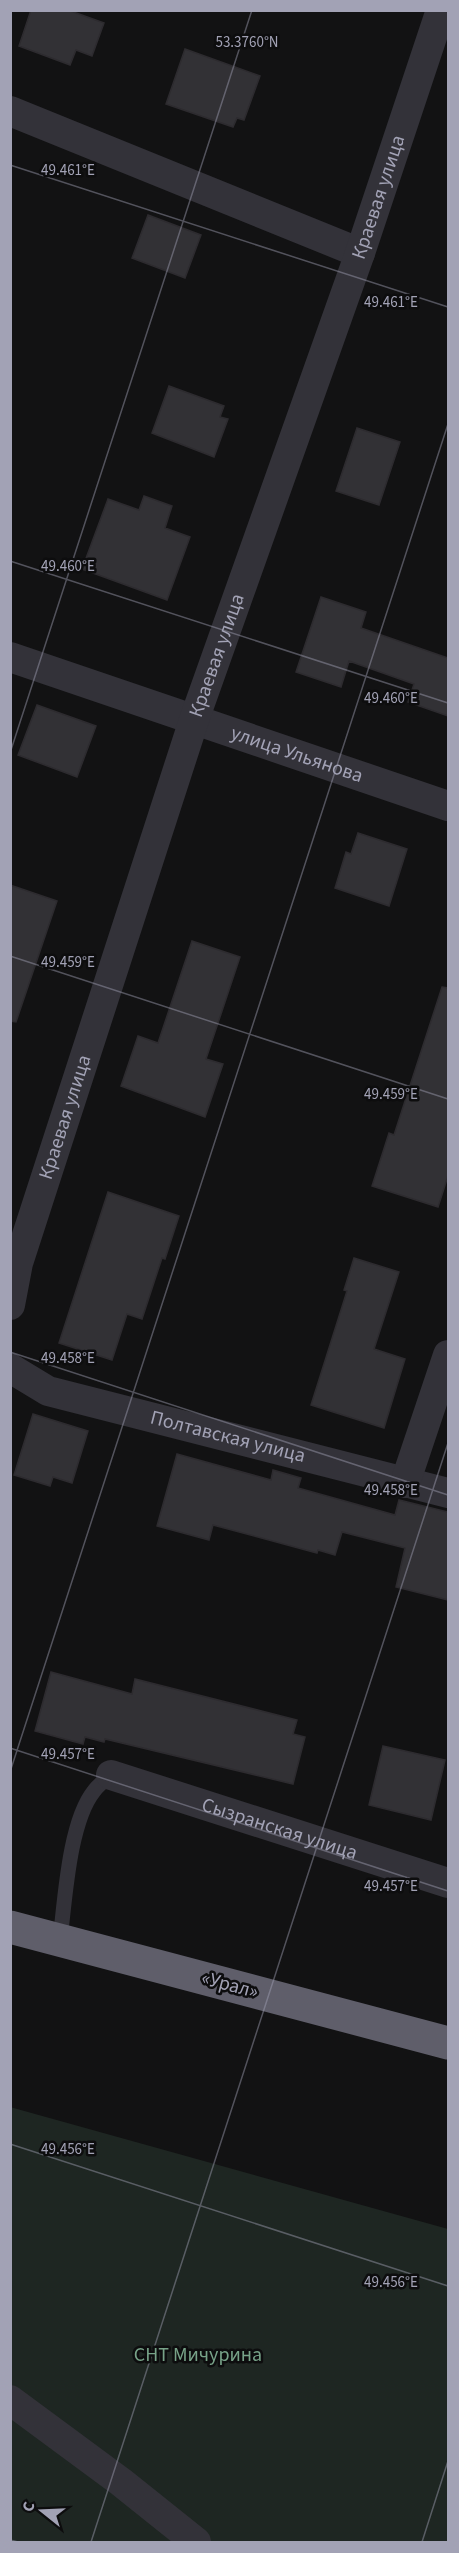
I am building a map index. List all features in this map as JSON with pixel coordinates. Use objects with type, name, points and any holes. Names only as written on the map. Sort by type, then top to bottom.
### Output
[{"type":"highway","name":"«Урал»","points":[[10,1927],[448,2043]]},
{"type":"street","name":"Краевая улица","points":[[10,1305],[18,1263],[194,720],[360,253],[441,10]]},
{"type":"street","points":[[10,111],[360,253]]},
{"type":"street","name":"улица Ульянова","points":[[10,657],[448,806]]},
{"type":"street","points":[[405,1483],[448,1355]]},
{"type":"street","name":"Полтавская улица","points":[[10,1368],[48,1390],[448,1493]]},
{"type":"street","name":"Сызранская улица","points":[[111,1775],[448,1883]]},
{"type":"street","points":[[10,2400],[121,2482],[196,2542]]},
{"type":"lane","points":[[60,1940],[80,1817],[94,1791],[111,1775]]},
{"type":"green space","name":"СНТ Мичурина","points":[[10,2107],[448,2229],[448,2542],[11,2542]]},
{"type":"building","points":[[31,10],[68,10],[104,23],[92,56],[76,50],[70,65],[19,46]]},
{"type":"building","points":[[185,49],[260,76],[244,120],[237,118],[233,127],[166,104]]},
{"type":"building","points":[[148,215],[201,235],[185,278],[132,258]]},
{"type":"building","points":[[169,386],[224,406],[220,417],[228,419],[214,457],[152,433]]},
{"type":"building","points":[[357,428],[400,442],[379,505],[336,491]]},
{"type":"building","points":[[144,496],[172,506],[165,528],[190,537],[167,600],[82,569],[108,499],[139,510]]},
{"type":"building","points":[[321,597],[366,612],[361,628],[448,658],[448,716],[408,702],[414,684],[349,661],[341,687],[296,672]]},
{"type":"building","points":[[37,705],[96,726],[77,777],[18,755]]},
{"type":"building","points":[[358,833],[407,849],[389,906],[335,888],[346,852],[351,854]]},
{"type":"building","points":[[10,885],[57,901],[16,1022],[10,1021]]},
{"type":"building","points":[[192,941],[240,957],[206,1059],[223,1064],[205,1117],[121,1086],[138,1036],[158,1043]]},
{"type":"building","points":[[442,987],[448,988],[448,1176],[438,1207],[372,1186],[389,1133],[394,1135]]},
{"type":"building","points":[[108,1192],[179,1216],[165,1259],[162,1258],[142,1319],[127,1314],[112,1360],[59,1343]]},
{"type":"building","points":[[354,1258],[399,1272],[374,1349],[405,1359],[384,1428],[311,1405],[347,1291],[344,1290]]},
{"type":"building","points":[[33,1414],[88,1431],[72,1483],[53,1477],[50,1486],[14,1475]]},
{"type":"building","points":[[177,1454],[271,1480],[273,1470],[301,1478],[298,1488],[395,1515],[399,1500],[448,1512],[448,1600],[396,1587],[405,1548],[342,1532],[335,1555],[318,1550],[317,1553],[213,1525],[209,1540],[157,1526]]},
{"type":"building","points":[[51,1672],[132,1694],[135,1679],[297,1720],[293,1734],[305,1737],[293,1784],[105,1739],[104,1742],[85,1737],[83,1744],[35,1731]]},
{"type":"building","points":[[383,1746],[445,1760],[431,1820],[369,1805]]}]
